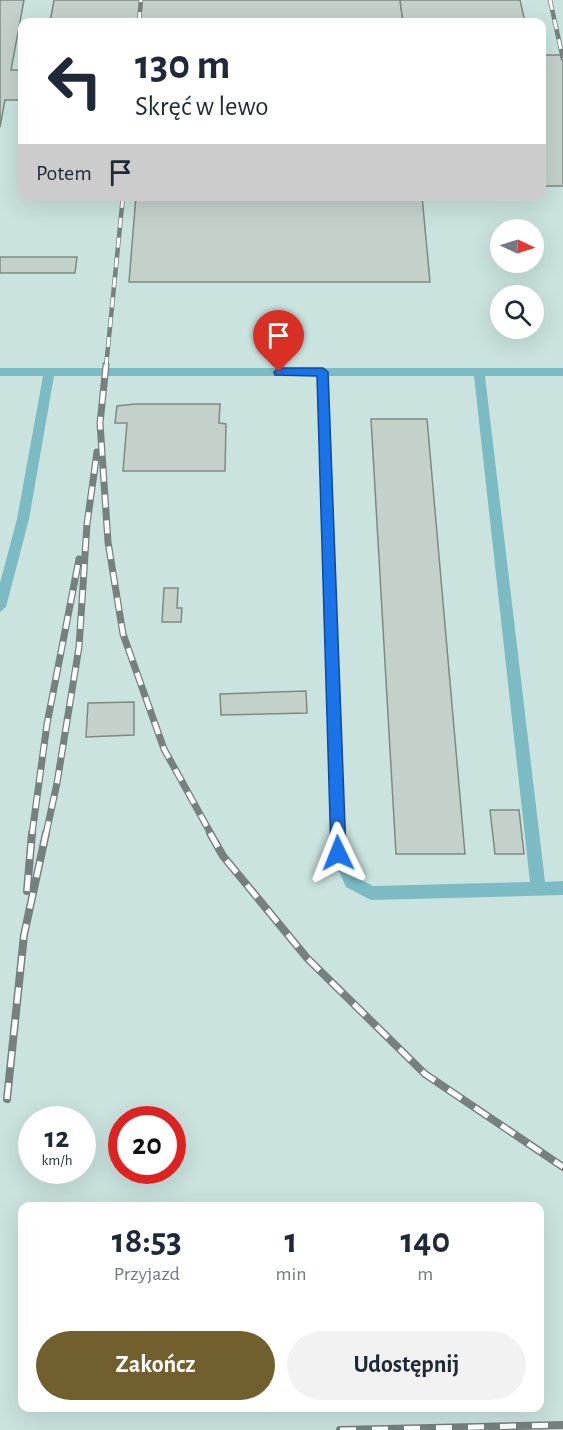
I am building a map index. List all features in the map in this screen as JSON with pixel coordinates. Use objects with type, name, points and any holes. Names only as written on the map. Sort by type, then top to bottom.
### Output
[{"type":"lane","points":[[0,372],[563,372]]},
{"type":"lane","points":[[323,372],[338,853],[351,882],[371,893],[563,888]]},
{"type":"lane","points":[[479,372],[538,889]]},
{"type":"lane","points":[[0,607],[23,519],[49,373]]},
{"type":"shaded area","points":[[0,0],[563,0],[563,1430],[0,1430]]},
{"type":"building","points":[[0,0],[24,0],[21,18],[18,18],[18,32],[11,70],[18,70],[18,100],[5,100],[0,127]]},
{"type":"building","points":[[54,0],[400,0],[402,18],[51,18]]},
{"type":"building","points":[[400,0],[520,0],[524,18],[402,18]]},
{"type":"building","points":[[546,55],[563,55],[563,186],[546,186]]},
{"type":"building","points":[[136,201],[422,201],[430,282],[129,282]]},
{"type":"building","points":[[0,257],[77,257],[75,273],[0,273]]},
{"type":"building","points":[[220,404],[219,423],[226,424],[225,471],[123,471],[127,423],[115,423],[117,406]]},
{"type":"building","points":[[371,419],[427,419],[465,854],[396,854]]},
{"type":"building","points":[[164,588],[178,588],[177,608],[182,608],[181,622],[162,622]]},
{"type":"building","points":[[306,691],[307,713],[221,715],[220,694]]},
{"type":"building","points":[[134,702],[134,735],[86,737],[88,703]]},
{"type":"building","points":[[490,810],[519,810],[524,854],[495,854]]},
{"type":"railway","points":[[139,18],[141,0]]},
{"type":"railway","points":[[550,0],[563,59]]},
{"type":"railway","points":[[106,367],[123,201]]},
{"type":"railway","points":[[106,365],[100,423],[108,542],[123,634],[164,749],[211,834]]},
{"type":"railway","points":[[46,834],[57,783],[79,647],[87,524],[97,452]]},
{"type":"railway","points":[[32,834],[47,724],[79,559]]},
{"type":"railway","points":[[27,891],[32,833]]},
{"type":"railway","points":[[7,1099],[24,935],[46,833]]},
{"type":"railway","points":[[210,833],[223,856],[307,958],[425,1074],[563,1167]]},
{"type":"railway","points":[[340,1430],[563,1425]]},
{"type":"route","points":[[279,372],[323,372],[338,853]]}]
